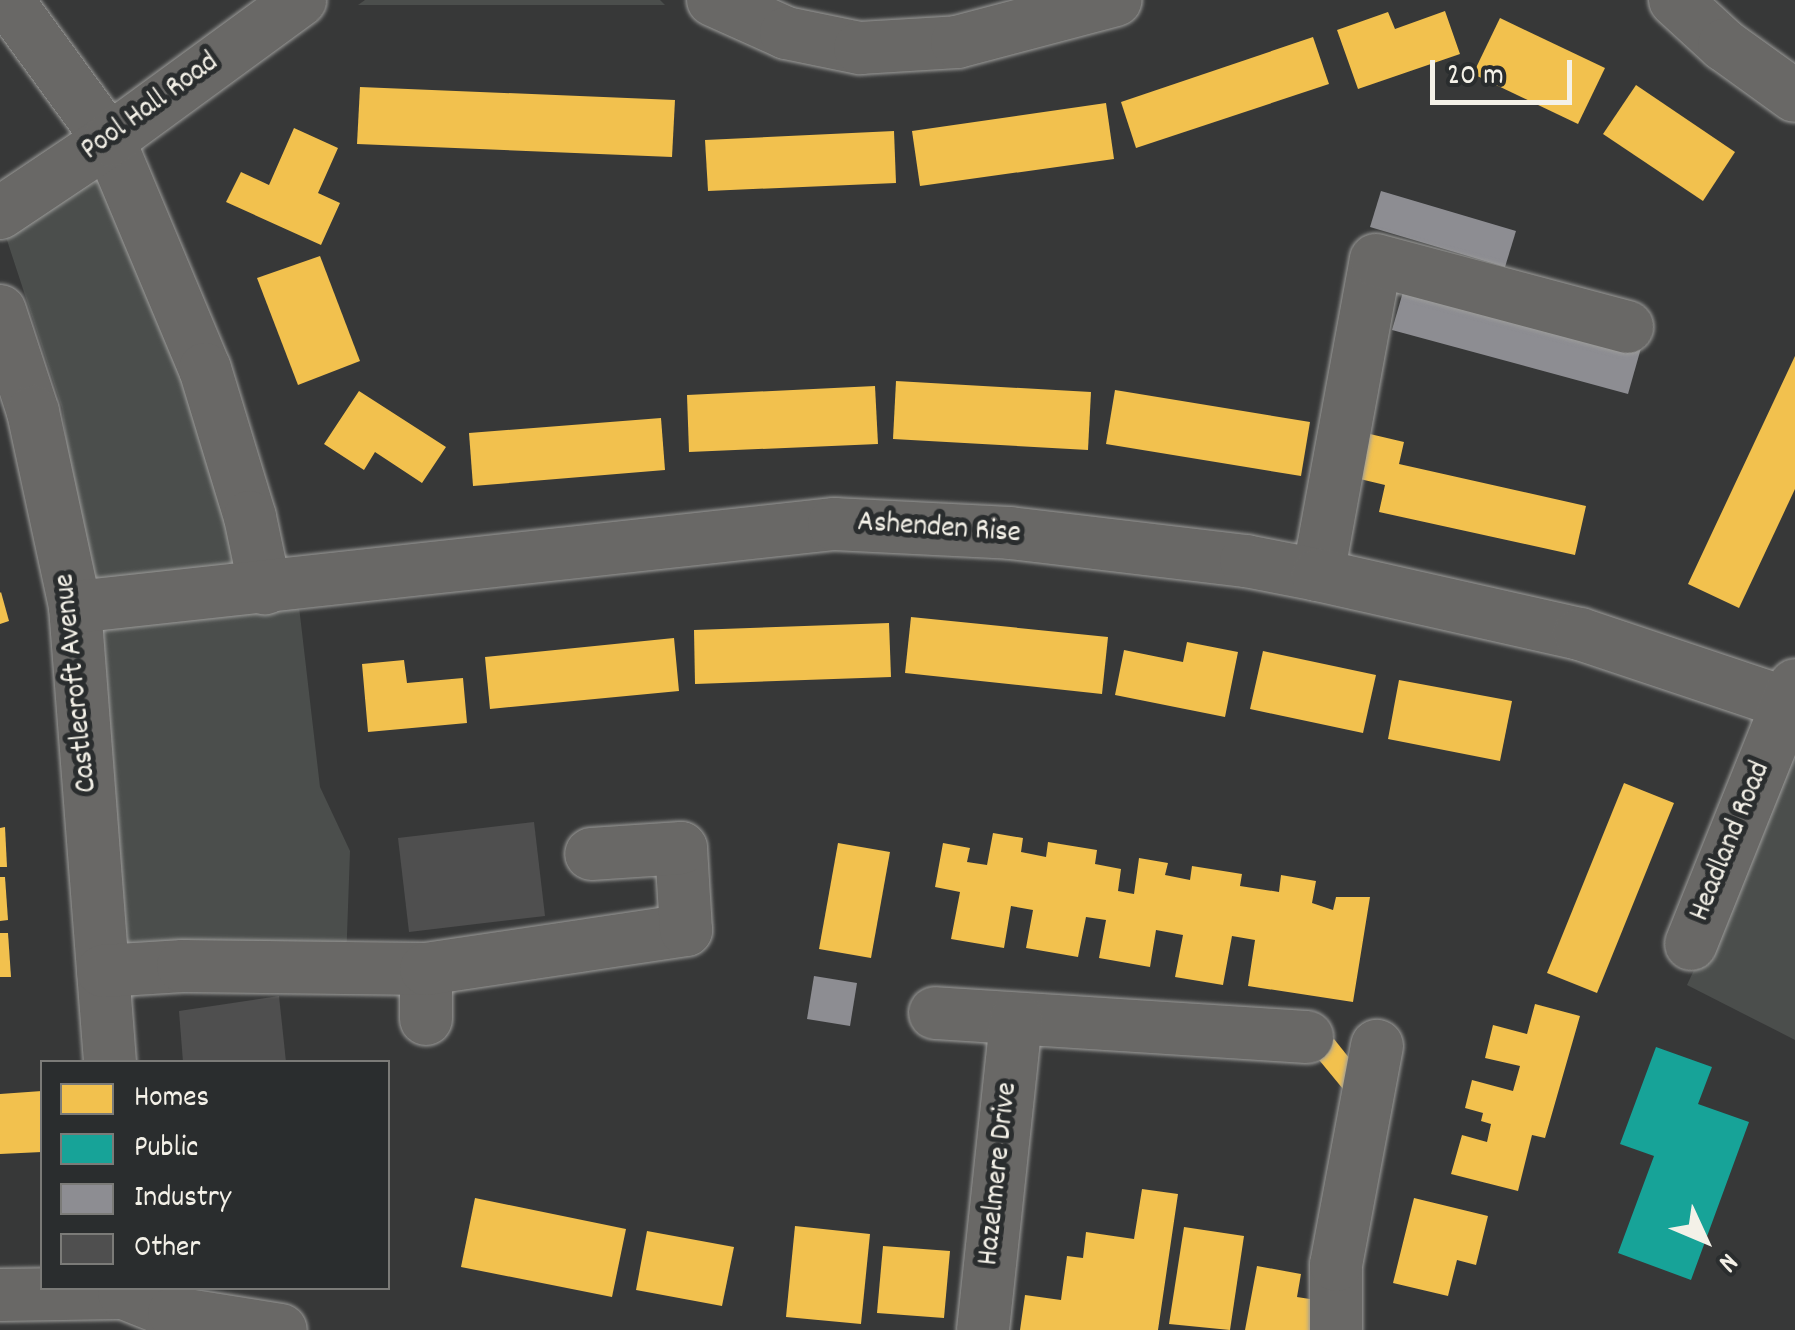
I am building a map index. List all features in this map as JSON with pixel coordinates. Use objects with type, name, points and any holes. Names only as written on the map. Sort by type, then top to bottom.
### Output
[{"type":"street","points":[[8,0],[109,140],[205,370],[250,517],[265,588]]},
{"type":"street","name":"Pool Hall Road","points":[[0,213],[109,140],[300,0]]},
{"type":"street","points":[[713,0],[786,33],[860,48],[957,42],[1116,0]]},
{"type":"street","points":[[1674,0],[1724,45],[1795,96]]},
{"type":"street","points":[[1318,576],[1376,260],[1627,327]]},
{"type":"street","name":"Castlecroft Avenue","points":[[0,312],[33,412],[74,606],[84,677],[110,1060]]},
{"type":"street","name":"Ashenden Rise","points":[[74,606],[834,524],[1010,533],[1246,561],[1580,634],[1791,694]]},
{"type":"street","name":"Headland Road","points":[[1691,944],[1791,694]]},
{"type":"street","points":[[103,971],[183,966],[426,994],[686,930],[681,848],[591,854]]},
{"type":"street","points":[[935,1014],[1307,1037]]},
{"type":"street","name":"Hazelmere Drive","points":[[983,1330],[1016,1018]]},
{"type":"street","points":[[1336,1330],[1336,1265],[1377,1046]]},
{"type":"street","points":[[0,1294],[124,1290],[174,1314],[281,1330]]},
{"type":"shaded area","points":[[365,0],[660,0],[665,5],[358,5]]},
{"type":"shaded area","points":[[105,160],[253,580],[86,594],[62,408],[4,231]]},
{"type":"shaded area","points":[[298,598],[320,787],[350,851],[346,963],[123,959],[97,614]]},
{"type":"shaded area","points":[[1795,752],[1795,1040],[1687,985]]},
{"type":"building: Homes","points":[[1445,11],[1460,54],[1358,89],[1337,30],[1388,12],[1395,29]]},
{"type":"building: Homes","points":[[1500,18],[1605,68],[1578,124],[1473,74]]},
{"type":"building: Homes","points":[[1313,37],[1329,84],[1136,148],[1121,102]]},
{"type":"building: Homes","points":[[1636,85],[1735,152],[1703,201],[1603,134]]},
{"type":"building: Homes","points":[[360,87],[675,100],[672,157],[357,144]]},
{"type":"building: Homes","points":[[1106,103],[1114,159],[920,186],[912,131]]},
{"type":"building: Homes","points":[[294,128],[338,148],[318,193],[340,203],[321,245],[226,202],[241,172],[269,185]]},
{"type":"building: Homes","points":[[894,131],[896,183],[708,191],[705,140]]},
{"type":"building: Homes","points":[[320,256],[360,361],[298,385],[257,278]]},
{"type":"building: Homes","points":[[1795,356],[1795,489],[1739,608],[1688,584]]},
{"type":"building: Homes","points":[[896,381],[1091,392],[1088,450],[893,439]]},
{"type":"building: Homes","points":[[875,386],[878,444],[689,452],[687,395]]},
{"type":"building: Homes","points":[[1115,390],[1310,422],[1301,476],[1106,444]]},
{"type":"building: Homes","points":[[359,391],[446,447],[422,483],[375,452],[364,470],[324,444]]},
{"type":"building: Homes","points":[[661,418],[665,470],[473,486],[469,433]]},
{"type":"building: Homes","points":[[1370,434],[1404,442],[1399,464],[1586,506],[1575,555],[1379,512],[1385,485],[1360,479]]},
{"type":"building: Homes","points":[[0,593],[9,621],[0,624]]},
{"type":"building: Homes","points":[[911,617],[1108,637],[1102,694],[905,673]]},
{"type":"building: Homes","points":[[889,623],[891,677],[695,684],[694,630]]},
{"type":"building: Homes","points":[[674,638],[679,691],[490,709],[485,657]]},
{"type":"building: Homes","points":[[1187,642],[1238,652],[1225,717],[1115,695],[1124,650],[1183,662]]},
{"type":"building: Homes","points":[[1263,651],[1376,675],[1363,733],[1250,709]]},
{"type":"building: Homes","points":[[404,660],[407,683],[463,678],[467,723],[368,732],[362,664]]},
{"type":"building: Homes","points":[[1399,680],[1512,701],[1500,761],[1388,739]]},
{"type":"building: Homes","points":[[1624,783],[1674,803],[1597,993],[1547,973]]},
{"type":"building: Homes","points":[[5,827],[7,867],[0,867],[0,828]]},
{"type":"building: Homes","points":[[993,833],[1023,838],[1021,852],[1046,857],[1048,842],[1097,850],[1095,864],[1121,869],[1118,891],[1134,894],[1139,858],[1168,863],[1165,875],[1190,880],[1192,866],[1242,874],[1240,886],[1279,892],[1281,875],[1316,881],[1312,903],[1333,910],[1336,897],[1370,897],[1353,1002],[1248,986],[1255,940],[1232,936],[1223,985],[1175,977],[1183,935],[1156,930],[1150,967],[1099,958],[1106,920],[1086,917],[1078,957],[1026,948],[1033,910],[1011,906],[1004,948],[951,939],[960,892],[935,887],[943,843],[970,848],[967,862],[987,865]]},
{"type":"building: Homes","points":[[838,843],[890,852],[871,958],[819,949]]},
{"type":"building: Homes","points":[[0,877],[5,877],[8,920],[0,921]]},
{"type":"building: Homes","points":[[0,933],[8,933],[11,977],[0,977]]},
{"type":"building: Homes","points":[[1535,1004],[1580,1016],[1545,1138],[1532,1135],[1518,1191],[1451,1174],[1462,1135],[1487,1142],[1491,1124],[1481,1121],[1483,1113],[1465,1108],[1472,1080],[1513,1091],[1520,1066],[1485,1058],[1493,1025],[1527,1034]]},
{"type":"building: Homes","points":[[1334,1039],[1362,1074],[1343,1089],[1315,1055]]},
{"type":"building: Homes","points":[[40,1091],[40,1152],[0,1154],[0,1094]]},
{"type":"building: Homes","points":[[1142,1189],[1178,1194],[1158,1330],[1020,1330],[1025,1295],[1061,1300],[1067,1256],[1083,1258],[1086,1232],[1134,1239]]},
{"type":"building: Homes","points":[[475,1198],[626,1229],[612,1297],[461,1267]]},
{"type":"building: Homes","points":[[1414,1198],[1488,1216],[1476,1265],[1457,1260],[1448,1296],[1393,1283]]},
{"type":"building: Homes","points":[[795,1226],[870,1234],[861,1324],[786,1317]]},
{"type":"building: Homes","points":[[1184,1227],[1244,1236],[1230,1330],[1169,1324]]},
{"type":"building: Homes","points":[[647,1231],[734,1247],[722,1306],[636,1290]]},
{"type":"building: Homes","points":[[883,1246],[950,1251],[944,1318],[877,1313]]},
{"type":"building: Homes","points":[[1257,1266],[1301,1274],[1297,1297],[1329,1302],[1324,1330],[1245,1330]]},
{"type":"building: Public","points":[[1656,1047],[1712,1067],[1698,1104],[1749,1122],[1691,1280],[1618,1253],[1654,1156],[1620,1144]]},
{"type":"building: Industry","points":[[1381,191],[1516,231],[1505,267],[1370,227]]},
{"type":"building: Industry","points":[[1405,285],[1641,348],[1628,394],[1392,330]]},
{"type":"building: Industry","points":[[814,976],[857,983],[850,1026],[807,1019]]},
{"type":"building: Other","points":[[534,822],[545,916],[409,932],[398,838]]},
{"type":"building: Other","points":[[279,996],[286,1060],[183,1060],[179,1011]]}]
